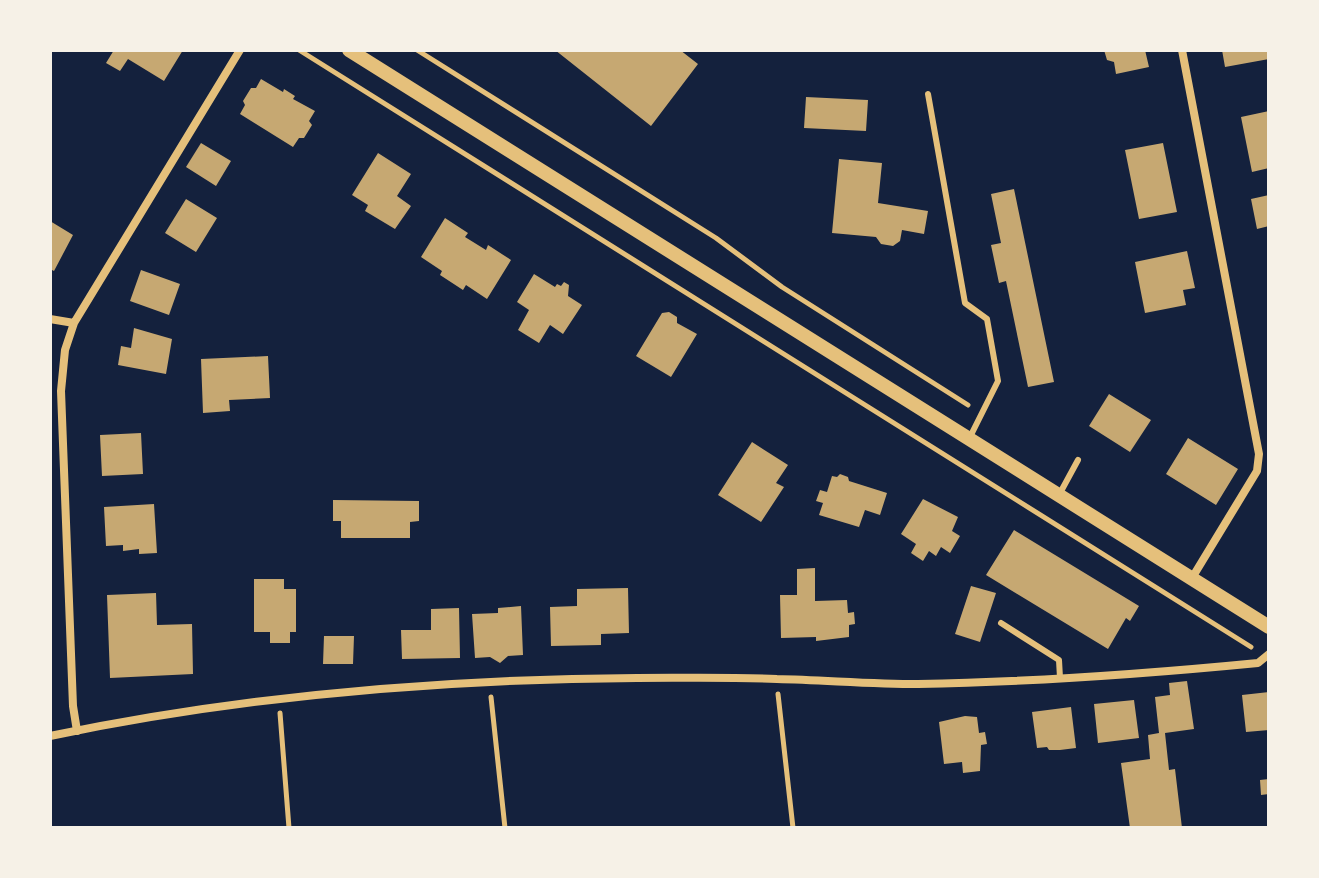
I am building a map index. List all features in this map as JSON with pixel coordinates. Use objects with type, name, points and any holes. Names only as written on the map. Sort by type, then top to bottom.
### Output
[{"type":"street","points":[[77,731],[73,706],[61,391],[65,350],[74,323],[240,50]]},
{"type":"street","points":[[349,50],[1269,627]]},
{"type":"street","points":[[1182,50],[1259,454],[1257,471],[1192,578]]},
{"type":"street","points":[[50,319],[74,323]]},
{"type":"street","points":[[50,736],[114,723],[278,700],[433,687],[634,678],[905,684],[1060,678],[1258,663],[1268,656]]},
{"type":"lane","points":[[928,94],[965,303],[987,319],[998,381],[969,439]]},
{"type":"lane","points":[[1059,495],[1078,460]]},
{"type":"lane","points":[[1001,623],[1059,660],[1060,678]]},
{"type":"path","points":[[299,50],[1268,656]]},
{"type":"path","points":[[417,50],[716,238],[782,287],[982,414]]},
{"type":"path","points":[[778,688],[793,828]]},
{"type":"path","points":[[490,695],[505,828]]},
{"type":"path","points":[[278,700],[289,828]]},
{"type":"building","points":[[114,50],[183,50],[164,81],[128,59],[120,71],[106,63]]},
{"type":"building","points":[[555,50],[680,50],[698,64],[651,126]]},
{"type":"building","points":[[1104,50],[1145,50],[1149,67],[1116,74],[1114,62],[1107,60]]},
{"type":"building","points":[[1222,50],[1269,50],[1269,59],[1225,67]]},
{"type":"building","points":[[261,79],[283,92],[284,89],[295,96],[293,99],[315,111],[309,121],[312,125],[304,138],[299,138],[293,147],[240,114],[245,105],[243,101]]},
{"type":"building","points":[[806,97],[868,100],[866,131],[804,128]]},
{"type":"building","points":[[1269,111],[1269,168],[1252,172],[1241,117]]},
{"type":"building","points":[[201,143],[231,161],[216,186],[186,167]]},
{"type":"building","points":[[1163,143],[1177,212],[1139,219],[1125,150]]},
{"type":"building","points":[[378,153],[411,174],[397,196],[411,206],[395,229],[365,211],[368,205],[352,195]]},
{"type":"building","points":[[839,159],[882,163],[878,203],[928,211],[924,234],[902,230],[900,241],[893,246],[881,244],[876,237],[832,233]]},
{"type":"building","points":[[1014,189],[1054,382],[1028,387],[1006,281],[999,283],[991,245],[1001,243],[991,194]]},
{"type":"building","points":[[1269,195],[1269,226],[1257,229],[1251,199]]},
{"type":"building","points":[[186,199],[217,218],[196,252],[165,233]]},
{"type":"building","points":[[445,218],[468,233],[465,237],[486,250],[488,245],[511,260],[487,299],[466,285],[463,290],[440,275],[442,271],[421,257]]},
{"type":"building","points":[[50,221],[73,235],[54,271],[50,269]]},
{"type":"building","points":[[1187,251],[1195,288],[1183,290],[1186,305],[1145,313],[1135,262]]},
{"type":"building","points":[[141,270],[180,284],[169,315],[130,301]]},
{"type":"building","points":[[534,274],[555,287],[564,282],[569,285],[568,296],[582,305],[563,334],[550,325],[539,343],[518,330],[529,310],[517,302]]},
{"type":"building","points":[[669,312],[677,317],[677,323],[697,334],[671,377],[636,356],[662,313]]},
{"type":"building","points":[[134,328],[172,339],[166,374],[118,365],[121,346],[131,348]]},
{"type":"building","points":[[268,356],[270,398],[229,400],[230,411],[203,413],[201,359]]},
{"type":"building","points":[[1109,394],[1151,420],[1130,452],[1089,426]]},
{"type":"building","points":[[141,433],[143,474],[102,476],[100,435]]},
{"type":"building","points":[[1188,438],[1238,469],[1216,505],[1166,474]]},
{"type":"building","points":[[752,442],[788,465],[776,483],[784,487],[761,522],[718,495]]},
{"type":"building","points":[[840,474],[848,477],[849,481],[887,493],[880,515],[865,510],[859,527],[819,515],[823,503],[816,501],[820,490],[827,492],[832,476]]},
{"type":"building","points":[[923,499],[958,517],[952,531],[960,536],[950,553],[941,547],[936,556],[929,551],[923,561],[911,553],[916,544],[901,534]]},
{"type":"building","points":[[333,500],[419,501],[419,521],[410,522],[410,538],[341,538],[341,521],[333,521]]},
{"type":"building","points":[[154,504],[157,553],[139,554],[139,549],[123,551],[123,545],[106,546],[104,507]]},
{"type":"building","points":[[1014,530],[1139,606],[1130,621],[1126,618],[1108,649],[986,575]]},
{"type":"building","points":[[815,568],[815,601],[847,600],[848,613],[854,612],[855,624],[849,625],[849,637],[816,641],[816,637],[781,638],[780,595],[797,595],[797,569]]},
{"type":"building","points":[[254,579],[284,579],[284,589],[296,589],[296,632],[290,632],[290,643],[270,643],[270,632],[254,632]]},
{"type":"building","points":[[971,586],[996,593],[980,642],[955,634]]},
{"type":"building","points":[[628,588],[629,633],[601,634],[601,645],[551,646],[550,607],[577,606],[577,589]]},
{"type":"building","points":[[156,593],[157,625],[192,624],[193,674],[110,678],[107,595]]},
{"type":"building","points":[[521,606],[523,655],[508,656],[500,663],[490,657],[475,658],[472,614],[498,613],[498,608]]},
{"type":"building","points":[[459,608],[460,658],[402,659],[401,630],[431,630],[431,609]]},
{"type":"building","points":[[324,636],[354,636],[353,664],[323,664]]},
{"type":"building","points":[[1187,681],[1194,729],[1165,733],[1169,770],[1175,769],[1182,828],[1130,828],[1121,763],[1150,759],[1148,735],[1159,733],[1155,697],[1170,695],[1169,683]]},
{"type":"building","points":[[1269,692],[1269,730],[1246,732],[1242,695]]},
{"type":"building","points":[[1134,700],[1139,738],[1098,743],[1094,704]]},
{"type":"building","points":[[1071,707],[1076,748],[1037,748],[1032,712]]},
{"type":"building","points":[[965,716],[977,717],[979,733],[985,732],[987,744],[981,745],[980,771],[963,773],[962,762],[944,764],[939,722]]},
{"type":"building","points":[[1269,779],[1269,794],[1261,795],[1260,780]]}]
